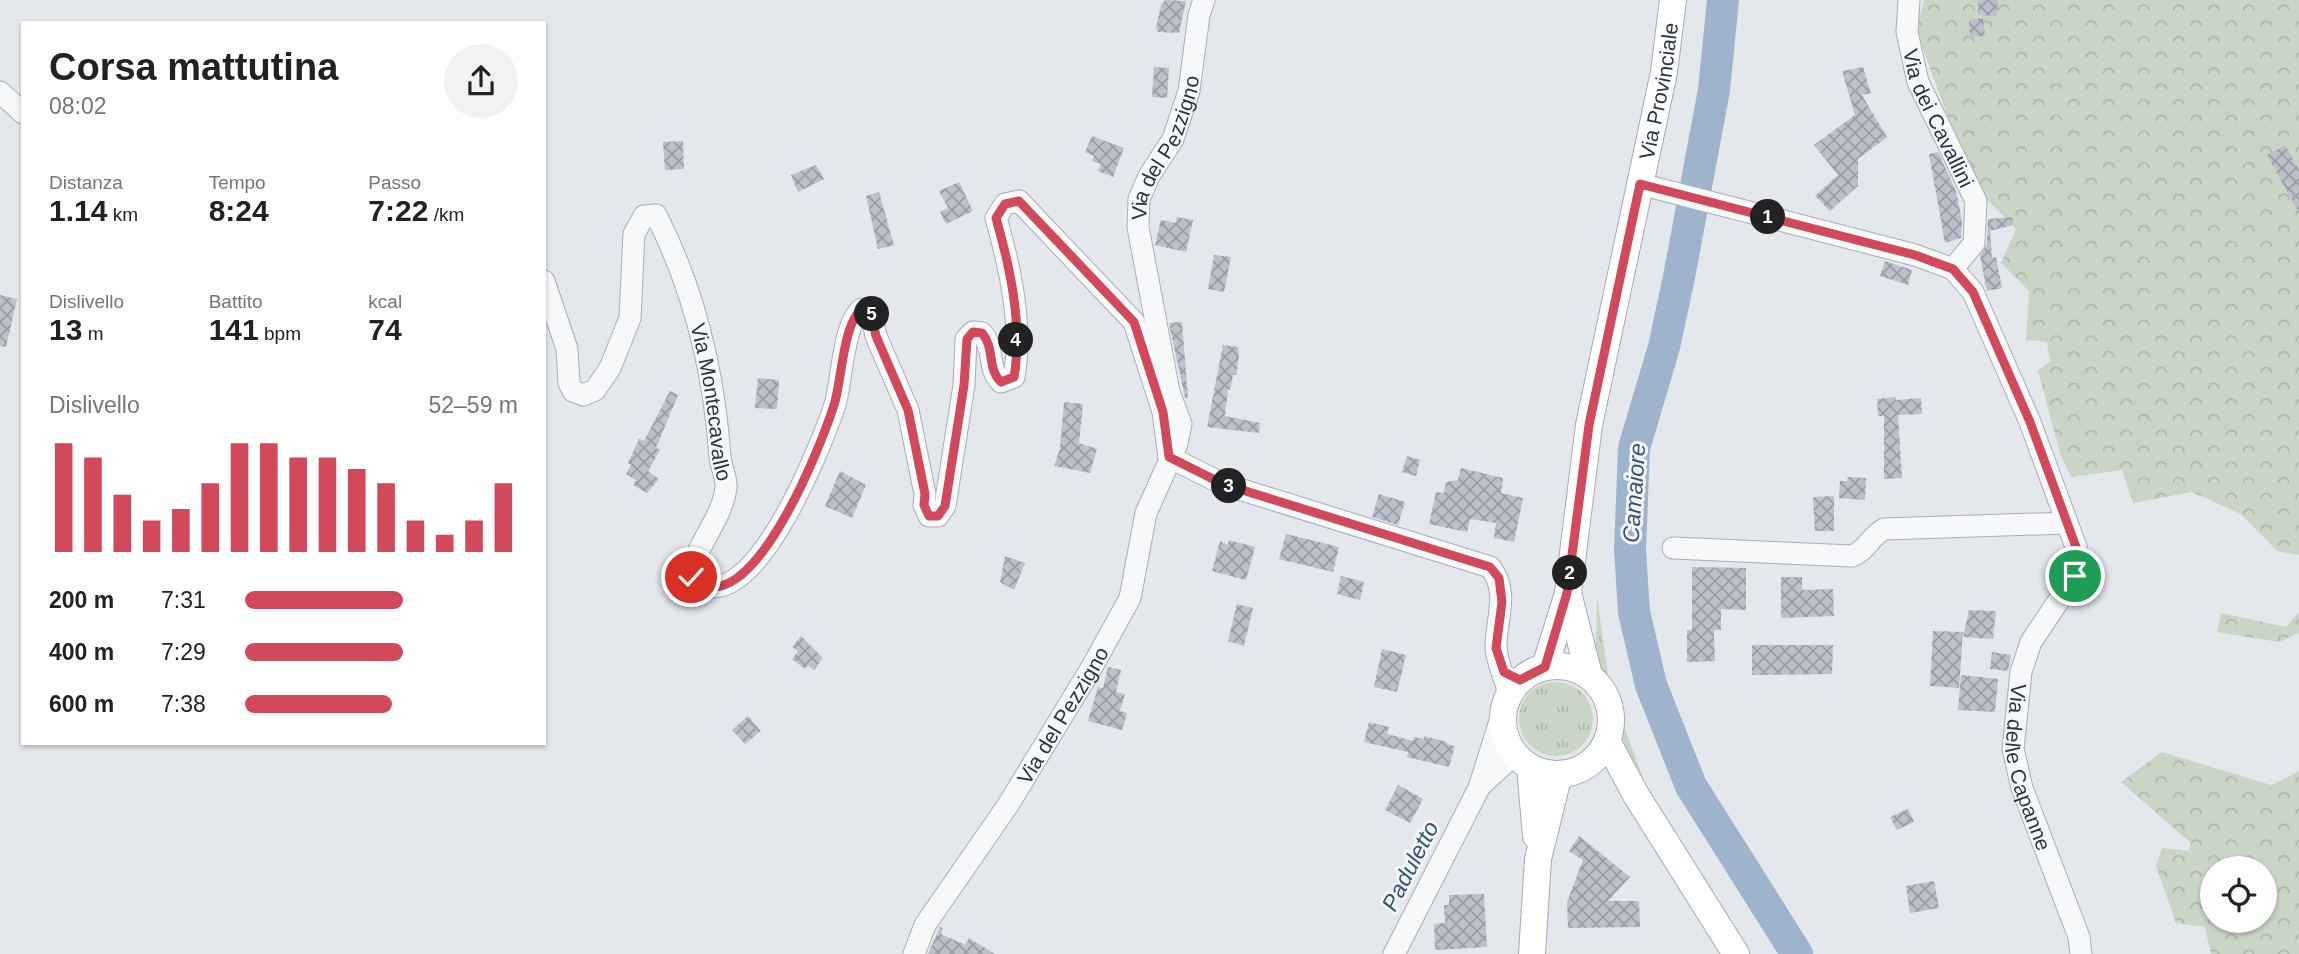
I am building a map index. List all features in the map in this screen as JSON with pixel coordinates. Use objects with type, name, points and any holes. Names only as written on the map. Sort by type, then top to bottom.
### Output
[{"type":"main road","name":"Via Provinciale","points":[[1545,667],[1567,593],[1589,425],[1664,72],[1673,0]]},
{"type":"main road","name":"Via Provinciale","points":[[1567,593],[1589,675],[1602,688],[1610,705],[1612,723],[1607,741]]},
{"type":"main road","points":[[1538,859],[1523,760],[1505,733],[1510,689],[1545,667],[1568,667],[1589,675]]},
{"type":"main road","points":[[1523,760],[1559,774],[1576,771],[1591,762],[1607,741],[1636,795],[1736,954]]},
{"type":"main road","points":[[1591,762],[1636,795]]},
{"type":"main road","points":[[1532,954],[1538,859],[1559,774]]},
{"type":"street","name":"Via del Pezzigno","points":[[914,954],[925,925],[1009,805],[1130,598],[1146,513],[1177,444],[1181,424],[1169,392],[1138,227],[1139,199],[1149,176],[1173,139],[1189,91],[1199,15],[1204,0]]},
{"type":"street","name":"Via dei Cavallini","points":[[1909,0],[1907,32],[1918,82],[1976,201],[1974,243],[1953,269]]},
{"type":"street","points":[[0,92],[21,111]]},
{"type":"street","points":[[1640,184],[1915,255],[1953,269]]},
{"type":"street","name":"Via Montecavallo","points":[[546,287],[567,349],[569,383],[573,391],[583,395],[595,390],[610,368],[630,318],[634,234],[644,216],[656,215],[698,316],[716,406],[721,466],[727,486],[714,526],[693,563],[691,577],[699,585],[712,588],[729,584],[752,565],[785,520],[834,408],[849,330],[856,313],[862,309],[871,313],[876,336],[908,410],[925,494],[924,505],[929,516],[938,516],[945,506],[964,385],[967,339],[973,332],[982,333],[989,341],[993,375],[1001,382],[1014,377],[1017,357],[1009,261],[996,218],[1005,204],[1019,201],[1134,322],[1163,412],[1169,457]]},
{"type":"street","name":"Via delle Capanne","points":[[1953,269],[1973,292],[2030,422],[2076,547],[2078,562],[2075,576],[2031,642],[2021,671],[2013,750],[2022,788],[2078,937],[2081,954]]},
{"type":"street","points":[[1169,457],[1223,484],[1490,567],[1499,578],[1502,602],[1496,648],[1510,689],[1479,788],[1394,954]]},
{"type":"street","points":[[1673,548],[1852,556],[1862,553],[1873,535],[1884,529],[2067,523]]},
{"type":"street","points":[[1479,788],[1523,760]]},
{"type":"green space","points":[[1924,0],[2299,0],[2299,555],[2277,551],[2241,514],[2192,492],[2133,503],[2122,470],[2071,477],[2060,454],[2038,370],[2050,362],[2047,342],[2026,340],[2029,291],[2001,263],[2016,229],[1973,185],[1916,30]]},
{"type":"green space","points":[[1597,595],[1609,684],[1595,671]]},
{"type":"green space","points":[[2299,612],[2299,633],[2279,642],[2217,632],[2221,613],[2286,627]]},
{"type":"green space","points":[[1556,682],[1577,688],[1587,698],[1593,719],[1587,740],[1577,750],[1556,756],[1535,750],[1525,740],[1519,719],[1525,698],[1535,688]]},
{"type":"green space","points":[[1624,726],[1650,797],[1620,746]]},
{"type":"green space","points":[[2162,752],[2271,785],[2299,771],[2299,954],[2211,954],[2206,933],[2277,933],[2277,856],[2200,856],[2200,926],[2176,923],[2156,866],[2162,848],[2189,851],[2191,843],[2121,782]]},
{"type":"building","points":[[1165,0],[1186,1],[1179,33],[1158,32],[1156,28],[1161,5]]},
{"type":"building","points":[[1978,0],[1998,0],[1997,16],[1978,15]]},
{"type":"building","points":[[1983,18],[1985,36],[1970,37],[1969,20]]},
{"type":"building","points":[[1154,67],[1169,68],[1167,98],[1152,97]]},
{"type":"building","points":[[1863,67],[1871,93],[1862,95],[1887,137],[1858,159],[1858,186],[1830,211],[1815,196],[1838,175],[1814,145],[1855,115],[1842,71]]},
{"type":"building","points":[[1092,136],[1124,148],[1113,177],[1098,171],[1101,164],[1092,161],[1094,156],[1085,152]]},
{"type":"building","points":[[683,141],[684,169],[665,170],[663,142]]},
{"type":"building","points":[[2285,145],[2299,170],[2299,213],[2267,155]]},
{"type":"building","points":[[1938,152],[1956,191],[1962,221],[1961,238],[1945,243],[1929,154]]},
{"type":"building","points":[[816,165],[824,179],[798,192],[791,175]]},
{"type":"building","points":[[959,182],[973,211],[946,224],[940,212],[948,208],[939,191]]},
{"type":"building","points":[[879,192],[894,245],[878,249],[866,196]]},
{"type":"building","points":[[1177,217],[1193,220],[1186,252],[1155,245],[1161,220],[1176,223]]},
{"type":"building","points":[[2012,217],[2013,225],[1990,231],[1992,258],[1996,257],[2002,288],[1987,291],[1980,256],[1987,244],[1988,219]]},
{"type":"building","points":[[1214,255],[1231,257],[1224,292],[1208,289]]},
{"type":"building","points":[[1885,261],[1912,270],[1908,285],[1880,276]]},
{"type":"building","points":[[0,295],[17,299],[6,347],[0,346]]},
{"type":"building","points":[[1182,322],[1188,398],[1185,398],[1169,323]]},
{"type":"building","points":[[1223,345],[1238,347],[1239,357],[1236,375],[1233,375],[1230,390],[1228,389],[1225,416],[1260,423],[1259,433],[1207,427]]},
{"type":"building","points":[[758,378],[779,380],[777,409],[755,408]]},
{"type":"building","points":[[670,391],[678,395],[656,448],[660,450],[648,471],[659,479],[647,493],[633,485],[642,471],[636,480],[626,474],[631,465],[628,463],[639,439],[644,441]]},
{"type":"building","points":[[1895,397],[1896,400],[1921,398],[1922,414],[1898,415],[1902,478],[1884,479],[1884,416],[1878,416],[1877,399]]},
{"type":"building","points":[[1064,402],[1083,404],[1079,443],[1097,449],[1090,473],[1054,466],[1060,448]]},
{"type":"building","points":[[1407,456],[1420,460],[1416,476],[1402,472]]},
{"type":"building","points":[[1461,468],[1503,478],[1501,493],[1523,498],[1514,542],[1494,538],[1496,523],[1470,519],[1467,532],[1429,524],[1436,492],[1444,493],[1446,482],[1458,480]]},
{"type":"building","points":[[840,471],[866,485],[852,518],[825,506]]},
{"type":"building","points":[[1848,477],[1866,478],[1865,500],[1839,498],[1840,481],[1847,481]]},
{"type":"building","points":[[1379,494],[1405,502],[1398,525],[1372,517]]},
{"type":"building","points":[[1834,496],[1834,531],[1815,531],[1813,497]]},
{"type":"building","points":[[1286,534],[1339,547],[1333,572],[1279,559]]},
{"type":"building","points":[[1229,540],[1255,547],[1246,580],[1212,571],[1220,541],[1228,545]]},
{"type":"building","points":[[1005,556],[1025,563],[1014,590],[1000,582]]},
{"type":"building","points":[[1692,567],[1746,568],[1746,610],[1721,609],[1721,630],[1714,630],[1715,661],[1687,662],[1687,630],[1692,630]]},
{"type":"building","points":[[1341,576],[1364,582],[1360,600],[1337,594]]},
{"type":"building","points":[[1781,577],[1802,577],[1802,590],[1833,589],[1834,616],[1781,618]]},
{"type":"building","points":[[1237,604],[1253,608],[1244,646],[1228,641]]},
{"type":"building","points":[[1969,610],[1996,611],[1993,639],[1963,637]]},
{"type":"building","points":[[1933,631],[1963,632],[1959,688],[1930,686]]},
{"type":"building","points":[[801,636],[823,658],[814,670],[808,665],[805,669],[792,659],[798,651],[792,647]]},
{"type":"building","points":[[1752,645],[1833,645],[1832,674],[1752,675]]},
{"type":"building","points":[[1382,649],[1406,655],[1397,692],[1374,687]]},
{"type":"building","points":[[1992,652],[2011,655],[2008,671],[1990,669]]},
{"type":"building","points":[[1108,667],[1121,670],[1116,692],[1125,694],[1120,711],[1127,713],[1122,730],[1088,721],[1098,687],[1103,688]]},
{"type":"building","points":[[1961,675],[1998,679],[1995,712],[1958,710]]},
{"type":"building","points":[[748,716],[761,731],[745,744],[732,730]]},
{"type":"building","points":[[1369,722],[1389,727],[1387,734],[1413,741],[1414,737],[1424,739],[1424,736],[1455,746],[1449,767],[1407,757],[1408,752],[1364,742]]},
{"type":"building","points":[[1398,785],[1423,799],[1410,823],[1385,810]]},
{"type":"building","points":[[1908,809],[1914,822],[1897,830],[1890,817]]},
{"type":"building","points":[[1579,836],[1630,877],[1608,901],[1639,901],[1640,927],[1568,928],[1567,902],[1583,860],[1569,851]]},
{"type":"building","points":[[1934,881],[1939,908],[1910,913],[1906,886]]},
{"type":"building","points":[[1484,894],[1487,947],[1435,950],[1434,924],[1445,923],[1444,905],[1449,905],[1449,895]]},
{"type":"building","points":[[940,927],[943,928],[941,934],[965,945],[969,938],[995,954],[928,954]]},
{"type":"waterway","name":"Camaiore","points":[[1723,0],[1714,90],[1679,277],[1664,347],[1634,448],[1630,550],[1634,612],[1651,685],[1691,786],[1797,954]]},
{"type":"route","points":[[691,577],[699,585],[712,588],[729,584],[752,565],[785,520],[834,408],[849,330],[856,313],[862,309],[871,313],[876,336],[908,410],[925,494],[924,505],[929,516],[938,516],[945,506],[964,385],[967,339],[973,332],[982,333],[989,341],[993,375],[1001,382],[1014,377],[1017,357],[1009,261],[996,218],[1005,204],[1019,201],[1134,322],[1163,412],[1169,457],[1223,484],[1490,567],[1499,578],[1502,602],[1496,648],[1504,672],[1520,680],[1545,667],[1567,593],[1589,425],[1640,184],[1915,255],[1953,269],[1973,292],[2030,422],[2076,547],[2078,562],[2075,576]]},
{"type":"water label","name":"Paduletto","points":[[1410,866]]}]
